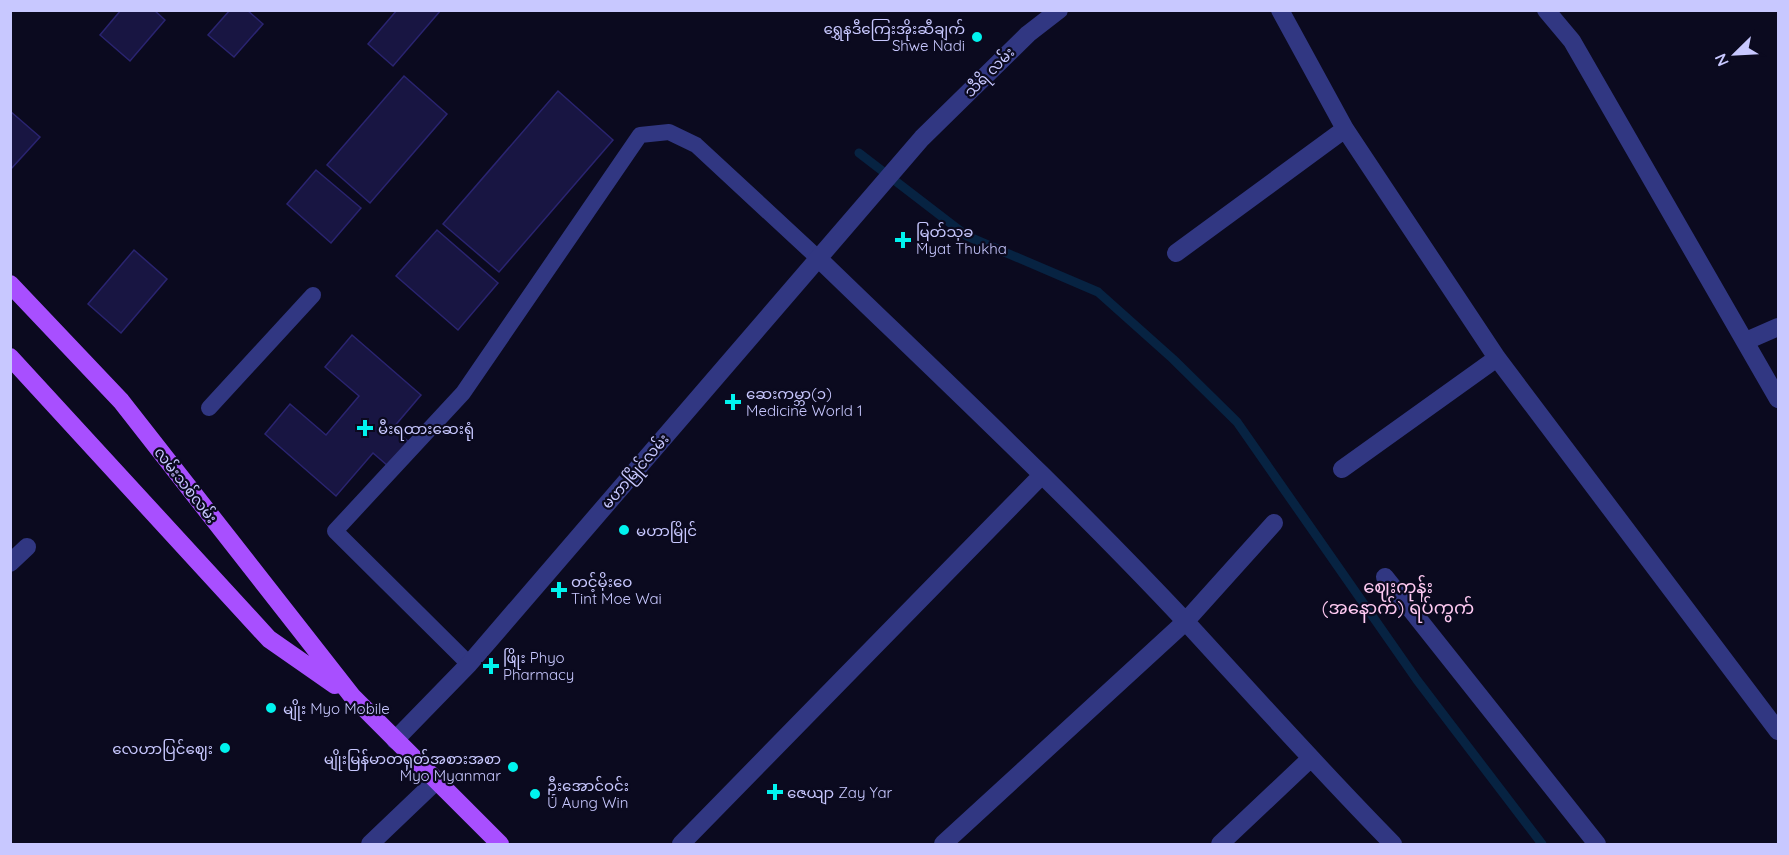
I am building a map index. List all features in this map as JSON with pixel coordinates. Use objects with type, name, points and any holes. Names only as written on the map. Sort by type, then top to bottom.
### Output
[{"type":"main road","name":"လမ်းသစ်လမ်း","points":[[10,284],[121,402],[352,696],[500,844]]},
{"type":"main road","name":"လမ်းသစ်လမ်း","points":[[10,357],[269,639],[352,696]]},
{"type":"street","name":"သီရိ လမ်း","points":[[869,196],[922,138],[1028,34],[1059,10]]},
{"type":"street","points":[[1280,10],[1345,129],[1497,358],[1779,731]]},
{"type":"street","points":[[1546,10],[1572,40],[1779,399]]},
{"type":"street","points":[[1176,253],[1345,129]]},
{"type":"street","name":"မဟာမြိုင်လမ်း","points":[[395,740],[469,664],[869,196]]},
{"type":"street","points":[[818,258],[1042,476],[1185,622],[1310,759],[1393,844]]},
{"type":"street","points":[[1746,341],[1779,327]]},
{"type":"street","points":[[1342,469],[1497,358]]},
{"type":"street","points":[[681,844],[1042,476]]},
{"type":"street","points":[[943,844],[1185,622],[1274,523]]},
{"type":"street","points":[[10,563],[27,547]]},
{"type":"street","points":[[1385,577],[1597,844]]},
{"type":"street","points":[[1220,844],[1310,759]]},
{"type":"street","points":[[370,844],[436,781]]},
{"type":"lane","points":[[469,664],[335,531],[463,393],[640,135],[669,132],[696,145],[818,258]]},
{"type":"lane","points":[[209,408],[313,295]]},
{"type":"building","points":[[121,10],[154,10],[165,20],[130,61],[100,35]]},
{"type":"building","points":[[230,10],[247,10],[263,24],[234,57],[208,35]]},
{"type":"building","points":[[397,10],[441,10],[393,66],[368,44]]},
{"type":"building","points":[[404,76],[447,114],[370,203],[327,165]]},
{"type":"building","points":[[558,91],[613,140],[499,272],[443,224]]},
{"type":"building","points":[[10,111],[40,137],[10,170]]},
{"type":"building","points":[[316,170],[361,208],[331,243],[287,204]]},
{"type":"building","points":[[437,230],[498,283],[458,330],[396,276]]},
{"type":"building","points":[[134,250],[167,279],[121,333],[88,304]]},
{"type":"building","points":[[352,335],[421,395],[393,428],[409,442],[388,466],[373,453],[336,496],[265,434],[290,404],[326,435],[359,396],[325,367]]},
{"type":"waterway","points":[[859,153],[967,236],[1098,292],[1173,359],[1237,422],[1417,680],[1542,844]]},
{"type":"place","name":"ရွှေနဒီကြေးအိုးဆီချက် Shwe Nadi","points":[[977,37]]},
{"type":"place","name":"မြတ်သုခ Myat Thukha","points":[[903,240]]},
{"type":"place","name":"ဆေးကမ္ဘာ(၁) Medicine World 1","points":[[733,402]]},
{"type":"place","name":"မီးရထားဆေးရုံ","points":[[365,428]]},
{"type":"place","name":"မဟာမြိုင်","points":[[624,530]]},
{"type":"place","name":"တင့်မိုးဝေ Tint Moe Wai","points":[[559,590]]},
{"type":"place","name":"ဖြိုး Phyo Pharmacy","points":[[491,666]]},
{"type":"place","name":"မျိုး Myo Mobile","points":[[271,708]]},
{"type":"place","name":"လေဟာပြင်ဈေး","points":[[225,748]]},
{"type":"place","name":"မျိုးမြန်မာတရုတ်အစားအစာ Myo Myanmar","points":[[513,767]]},
{"type":"place","name":"ဇေယျာ Zay Yar","points":[[775,792]]},
{"type":"place","name":"ဦးအောင်ဝင်း U Aung Win","points":[[535,794]]},
{"type":"district","name":"ဈေးကုန်း (အနောက်) ရပ်ကွက်","points":[[1398,596]]}]
